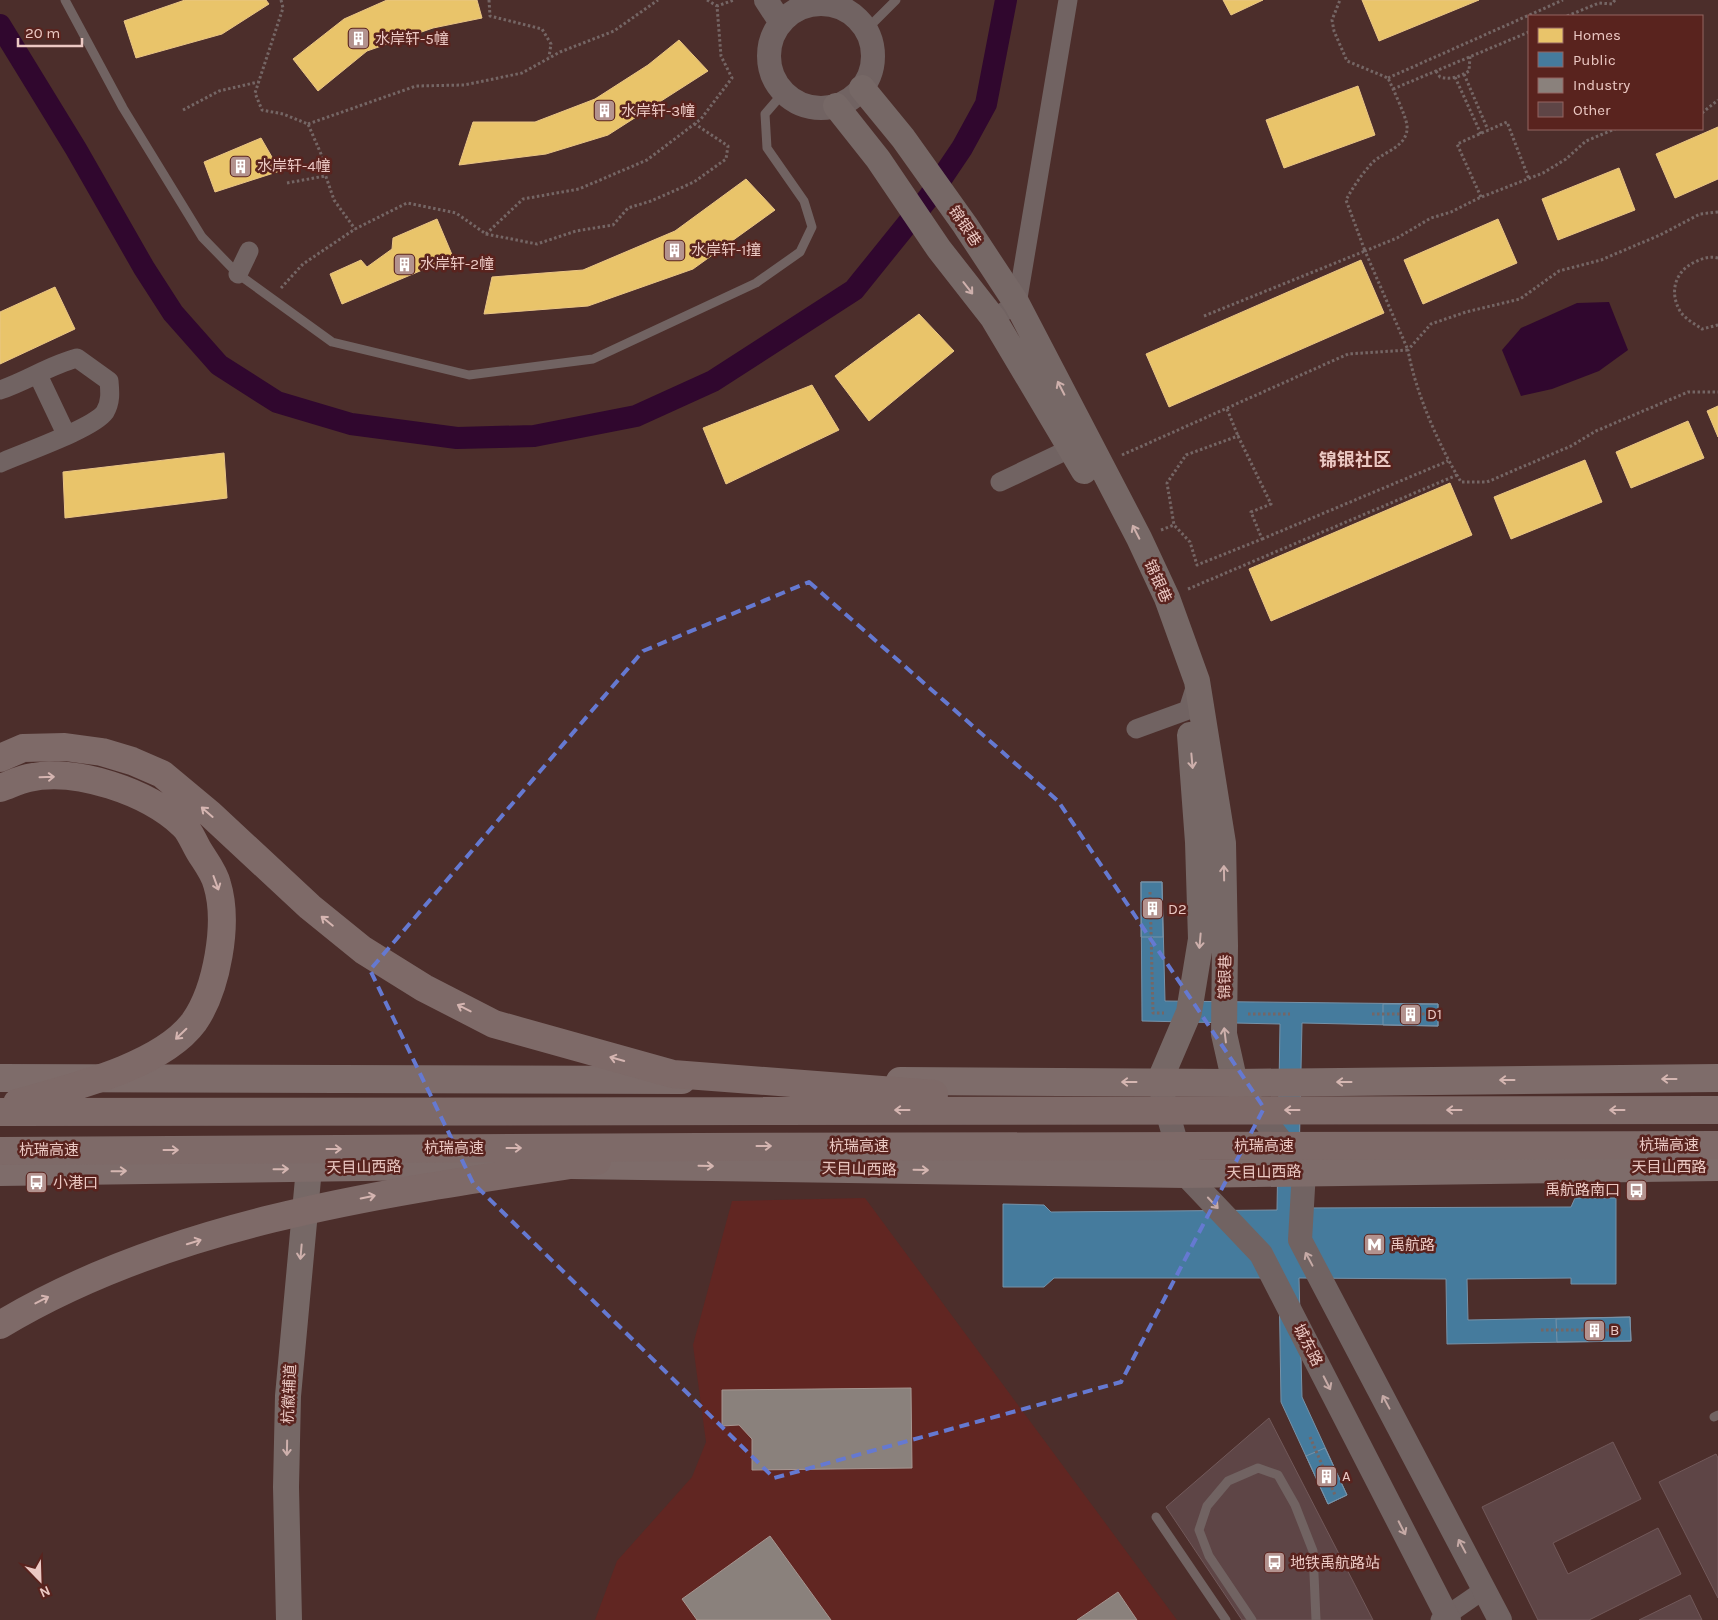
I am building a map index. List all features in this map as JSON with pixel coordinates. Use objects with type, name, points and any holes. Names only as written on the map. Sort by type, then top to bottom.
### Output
[{"type":"highway","points":[[0,758],[23,748],[66,747],[102,752],[132,761],[162,774],[210,814],[310,907],[363,950],[424,988],[494,1024],[673,1074],[1153,1110]]},
{"type":"highway","points":[[0,788],[29,778],[63,776],[96,781],[147,799],[184,826],[217,883],[222,917],[220,954],[212,984],[194,1022],[174,1040],[147,1060],[79,1085],[0,1110]]},
{"type":"highway","points":[[0,1078],[1235,1083],[1718,1078]]},
{"type":"highway","points":[[0,1110],[1718,1110]]},
{"type":"highway","name":"杭瑞高速","points":[[0,1151],[698,1147],[1718,1145]]},
{"type":"highway","points":[[0,1325],[42,1300],[136,1261],[236,1229],[369,1197],[698,1147]]},
{"type":"highway","name":"天目山西路","points":[[0,1172],[588,1164],[1185,1174],[1718,1167]]},
{"type":"main road","name":"锦银巷","points":[[862,88],[903,138],[965,225],[1017,304],[1149,595],[1188,710],[1198,842],[1201,939],[1189,1012],[1159,1082]]},
{"type":"main road","name":"锦银巷","points":[[836,106],[878,159],[938,249],[993,318],[1080,444],[1100,464],[1139,538],[1166,598],[1197,681],[1223,843],[1224,1034],[1235,1083]]},
{"type":"main road","name":"杭徽辅道","points":[[289,1620],[286,1487],[288,1396],[309,1168]]},
{"type":"street","points":[[766,0],[781,23]]},
{"type":"street","points":[[993,318],[1017,304],[1068,0]]},
{"type":"street","points":[[826,4],[842,8],[856,17],[866,30],[873,49],[873,63],[869,78],[862,88],[850,99],[836,106],[826,108],[805,106],[784,92],[772,72],[769,50],[773,36],[781,23],[794,12],[809,5],[826,4]]},
{"type":"street","points":[[238,274],[249,251]]},
{"type":"street","points":[[0,390],[60,363],[77,358],[109,382],[111,397],[105,412],[90,423],[0,463]]},
{"type":"street","points":[[38,374],[66,434]]},
{"type":"street","points":[[1000,482],[1080,444]]},
{"type":"street","points":[[1136,728],[1188,710],[1197,681]]},
{"type":"street","name":"城东路","points":[[1159,1082],[1185,1174],[1261,1254],[1445,1618]]},
{"type":"street","points":[[1235,1083],[1304,1171],[1300,1240],[1500,1620]]},
{"type":"street","points":[[1445,1618],[1484,1589]]},
{"type":"lane","points":[[65,0],[123,108],[202,237],[238,274],[332,342],[470,375],[593,359],[756,282],[800,252],[812,227],[804,201],[767,148],[765,114],[784,92]]},
{"type":"lane","points":[[866,30],[896,0]]},
{"type":"lane","points":[[1252,1620],[1209,1556],[1200,1530],[1207,1506],[1228,1482],[1258,1468],[1278,1475],[1295,1505],[1313,1551],[1316,1620]]},
{"type":"lane","points":[[1156,1517],[1226,1620]]},
{"type":"path","points":[[281,0],[282,8],[255,93],[262,110],[283,114],[308,124],[416,86],[464,85],[522,73],[549,58],[614,31],[658,0]]},
{"type":"path","points":[[489,0],[490,16],[542,29],[551,44],[549,58]]},
{"type":"path","points":[[707,0],[717,6]]},
{"type":"path","points":[[717,6],[734,0]]},
{"type":"path","points":[[1340,0],[1332,20],[1334,31],[1347,61],[1388,78],[1407,126],[1402,141],[1391,152],[1374,161],[1352,188],[1346,200],[1365,252],[1408,350],[1412,370],[1448,461],[1461,482],[1487,482],[1571,446],[1596,430],[1688,392],[1718,392]]},
{"type":"path","points":[[1529,15],[1563,0]]},
{"type":"path","points":[[1594,0],[1596,4]]},
{"type":"path","points":[[1569,15],[1596,4],[1612,4],[1615,0]]},
{"type":"path","points":[[486,234],[523,199],[579,189],[647,160],[701,119],[732,78],[721,56],[717,6]]},
{"type":"path","points":[[1388,78],[1528,16]]},
{"type":"path","points":[[1393,89],[1528,32]]},
{"type":"path","points":[[1436,71],[1440,77],[1448,79],[1464,74],[1469,71],[1470,56]]},
{"type":"path","points":[[1464,74],[1488,130]]},
{"type":"path","points":[[1455,77],[1481,134]]},
{"type":"path","points":[[183,110],[220,91],[258,82]]},
{"type":"path","points":[[1703,112],[1718,100]]},
{"type":"path","points":[[1468,107],[1476,103]]},
{"type":"path","points":[[1481,197],[1457,144],[1507,122],[1529,179]]},
{"type":"path","points":[[308,124],[321,154],[325,176],[334,200],[355,229]]},
{"type":"path","points":[[272,299],[303,264],[355,229],[407,203],[456,213],[486,234],[537,244],[576,231],[613,225],[628,208],[652,201],[694,182],[726,159],[728,146],[695,124]]},
{"type":"path","points":[[1204,316],[1365,252],[1397,238],[1430,218],[1451,212],[1481,197],[1529,179],[1566,160],[1586,141],[1613,130]]},
{"type":"path","points":[[287,183],[325,176]]},
{"type":"path","points":[[1100,464],[1348,354],[1408,350],[1430,324],[1466,312],[1520,299],[1559,271],[1601,260],[1660,235],[1700,214],[1718,212]]},
{"type":"path","points":[[1718,258],[1711,256],[1685,267],[1679,274],[1674,286],[1681,312],[1690,321],[1702,329],[1718,325]]},
{"type":"path","points":[[1227,409],[1271,504],[1250,512],[1262,540]]},
{"type":"path","points":[[1238,436],[1186,455],[1168,484],[1174,525],[1190,542],[1197,565],[1262,540],[1448,461]]},
{"type":"path","points":[[1166,598],[1457,475]]},
{"type":"path","points":[[1150,892],[1152,952]]},
{"type":"path","points":[[1372,1014],[1431,1014]]},
{"type":"path","points":[[1541,1330],[1622,1330]]},
{"type":"path","points":[[1310,1437],[1335,1495]]},
{"type":"highlighted area","points":[[809,582],[1058,801],[1264,1108],[1121,1382],[774,1478],[473,1183],[370,970],[643,651]]},
{"type":"shaded area","points":[[1609,302],[1628,350],[1599,371],[1552,389],[1521,396],[1502,350],[1521,328],[1577,303]]},
{"type":"shaded area","points":[[865,1198],[1177,1620],[595,1620],[617,1561],[692,1477],[706,1442],[693,1345],[732,1201]]},
{"type":"building: Homes","points":[[185,0],[266,0],[269,4],[222,34],[136,58],[124,21]]},
{"type":"building: Homes","name":"水岸轩-5幢","points":[[387,0],[477,0],[482,18],[433,28],[367,51],[318,91],[293,59],[344,19]]},
{"type":"building: Homes","points":[[1223,0],[1263,0],[1231,15]]},
{"type":"building: Homes","points":[[1362,0],[1479,0],[1379,41]]},
{"type":"building: Homes","name":"水岸轩-3幢","points":[[679,40],[708,71],[608,135],[546,154],[459,165],[473,122],[535,122],[595,99],[648,65]]},
{"type":"building: Homes","points":[[1358,86],[1375,135],[1284,168],[1266,120]]},
{"type":"building: Homes","points":[[1718,127],[1718,179],[1675,198],[1656,154]]},
{"type":"building: Homes","name":"水岸轩-4幢","points":[[261,138],[280,171],[215,192],[204,162]]},
{"type":"building: Homes","points":[[1619,168],[1635,210],[1558,240],[1542,199]]},
{"type":"building: Homes","name":"水岸轩-1撞","points":[[746,179],[775,210],[693,269],[588,306],[484,314],[492,277],[583,270],[675,231]]},
{"type":"building: Homes","name":"水岸轩-2幢","points":[[437,219],[453,257],[342,304],[330,274],[361,260],[367,267],[392,249],[393,238]]},
{"type":"building: Homes","points":[[1498,219],[1517,263],[1423,304],[1404,260]]},
{"type":"building: Homes","points":[[1361,260],[1384,313],[1169,407],[1146,354]]},
{"type":"building: Homes","points":[[55,287],[75,329],[0,364],[0,312]]},
{"type":"building: Homes","points":[[919,314],[954,351],[869,421],[835,376]]},
{"type":"building: Homes","points":[[812,385],[839,430],[726,484],[703,428]]},
{"type":"building: Homes","points":[[1718,406],[1718,437],[1707,411]]},
{"type":"building: Homes","points":[[1688,421],[1704,458],[1631,488],[1616,452]]},
{"type":"building: Homes","points":[[224,453],[227,498],[65,518],[63,472]]},
{"type":"building: Homes","points":[[1585,460],[1602,502],[1511,539],[1494,497]]},
{"type":"building: Homes","points":[[1450,483],[1472,535],[1271,621],[1249,569]]},
{"type":"building: Public","name":"禹航路","points":[[1141,882],[1162,882],[1165,1001],[1438,1004],[1438,1026],[1302,1023],[1298,1208],[1571,1207],[1575,1198],[1616,1198],[1616,1284],[1571,1284],[1571,1278],[1467,1279],[1468,1320],[1630,1317],[1631,1341],[1447,1344],[1446,1279],[1299,1278],[1302,1397],[1347,1495],[1328,1504],[1281,1402],[1279,1278],[1054,1278],[1044,1287],[1003,1287],[1003,1204],[1044,1205],[1051,1212],[1277,1210],[1280,1024],[1142,1021]]},
{"type":"building: Public","name":"D2","points":[[1141,882],[1162,882],[1163,937],[1141,937]]},
{"type":"building: Public","name":"D1","points":[[1383,1004],[1438,1004],[1438,1026],[1383,1025]]},
{"type":"building: Public","name":"B","points":[[1630,1317],[1631,1341],[1557,1342],[1556,1319]]},
{"type":"building: Public","name":"A","points":[[1325,1448],[1347,1495],[1328,1504],[1306,1456]]},
{"type":"building: Industry","points":[[911,1388],[912,1468],[752,1470],[752,1439],[739,1425],[722,1426],[722,1390]]},
{"type":"building: Industry","points":[[770,1536],[831,1620],[697,1620],[682,1599]]},
{"type":"building: Industry","points":[[1118,1592],[1137,1620],[1077,1620]]},
{"type":"building: Other","name":"地铁禹航路站","points":[[1269,1418],[1373,1620],[1242,1620],[1166,1507]]},
{"type":"building: Other","points":[[1613,1442],[1641,1499],[1553,1543],[1568,1574],[1658,1528],[1681,1574],[1589,1620],[1538,1620],[1482,1507]]},
{"type":"building: Other","points":[[1716,1454],[1718,1458],[1718,1598],[1659,1482]]},
{"type":"building: Other","points":[[1690,1595],[1702,1620],[1639,1620]]},
{"type":"waterway","points":[[0,25],[76,149],[144,268],[173,313],[219,365],[277,402],[351,424],[457,438],[534,436],[636,416],[713,381],[854,290],[929,197],[962,148],[986,104],[1006,0]]},
{"type":"place","name":"水岸轩-5幢","points":[[359,39]]},
{"type":"place","name":"水岸轩-3幢","points":[[605,111]]},
{"type":"place","name":"水岸轩-4幢","points":[[241,166]]},
{"type":"place","name":"水岸轩-1撞","points":[[675,250]]},
{"type":"place","name":"水岸轩-2幢","points":[[404,264]]},
{"type":"place","name":"D2","points":[[1152,909]]},
{"type":"place","name":"D1","points":[[1411,1014]]},
{"type":"place","name":"小港口","points":[[37,1183]]},
{"type":"place","name":"禹航路南口","points":[[1636,1190]]},
{"type":"place","name":"禹航路","points":[[1374,1245]]},
{"type":"place","name":"B","points":[[1594,1330]]},
{"type":"place","name":"A","points":[[1326,1476]]},
{"type":"place","name":"地铁禹航路站","points":[[1274,1563]]},
{"type":"district","name":"锦银社区","points":[[1355,460]]}]
